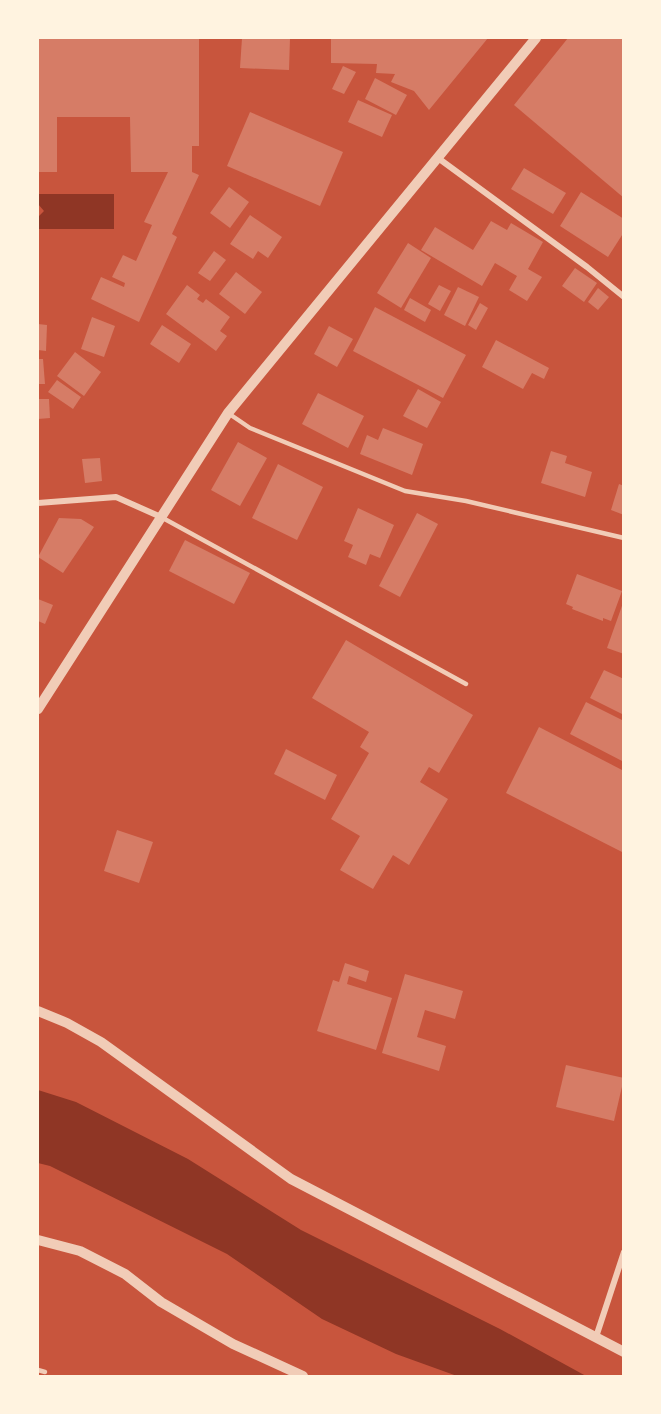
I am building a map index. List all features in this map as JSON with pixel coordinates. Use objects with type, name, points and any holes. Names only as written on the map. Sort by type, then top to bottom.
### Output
[{"type":"street","points":[[38,709],[228,413],[536,38]]},
{"type":"street","points":[[438,158],[587,267],[624,297]]},
{"type":"street","points":[[38,502],[116,497],[161,517]]},
{"type":"street","points":[[38,1011],[68,1023],[101,1042],[291,1179],[624,1352]]},
{"type":"street","points":[[38,1240],[80,1251],[125,1274],[161,1302],[232,1344],[303,1377]]},
{"type":"street","points":[[596,1338],[624,1252]]},
{"type":"lane","points":[[228,413],[250,428],[405,491],[466,501],[624,538]]},
{"type":"lane","points":[[161,517],[466,684]]},
{"type":"lane","points":[[38,1370],[45,1372]]},
{"type":"shaded area","points":[[38,194],[114,194],[114,229],[38,229],[38,217],[44,211],[38,204]]},
{"type":"shaded area","points":[[38,1090],[76,1102],[188,1159],[301,1230],[500,1329],[586,1376],[457,1376],[396,1354],[322,1319],[227,1254],[50,1166],[38,1163]]},
{"type":"building","points":[[38,38],[199,38],[199,146],[192,146],[192,172],[199,175],[172,234],[177,237],[139,322],[91,299],[101,277],[124,287],[125,283],[112,277],[123,255],[136,261],[152,225],[144,222],[168,172],[131,172],[130,117],[57,117],[57,172],[38,172]]},
{"type":"building","points":[[242,38],[290,38],[289,70],[240,68]]},
{"type":"building","points":[[331,38],[488,38],[429,110],[414,91],[391,82],[395,74],[376,73],[377,64],[331,63]]},
{"type":"building","points":[[568,38],[624,38],[624,198],[514,105]]},
{"type":"building","points":[[343,66],[356,72],[344,94],[332,89]]},
{"type":"building","points":[[375,78],[407,95],[396,115],[365,99]]},
{"type":"building","points":[[358,100],[392,115],[382,137],[348,122]]},
{"type":"building","points":[[250,112],[343,152],[320,206],[227,166]]},
{"type":"building","points":[[524,168],[566,193],[553,214],[511,189]]},
{"type":"building","points":[[229,187],[249,202],[230,228],[210,213]]},
{"type":"building","points":[[581,192],[624,219],[624,232],[608,257],[560,226]]},
{"type":"building","points":[[250,215],[282,237],[268,258],[258,251],[253,259],[230,244]]},
{"type":"building","points":[[491,221],[507,230],[511,223],[543,242],[528,269],[542,277],[527,301],[509,290],[517,276],[495,263],[482,286],[421,250],[435,227],[473,250]]},
{"type":"building","points":[[408,243],[431,258],[401,308],[377,293]]},
{"type":"building","points":[[214,251],[226,260],[210,281],[198,273]]},
{"type":"building","points":[[575,268],[597,283],[584,302],[562,286]]},
{"type":"building","points":[[236,272],[262,292],[245,314],[219,294]]},
{"type":"building","points":[[187,285],[200,295],[197,299],[203,303],[206,299],[230,317],[220,331],[227,336],[216,351],[166,314]]},
{"type":"building","points":[[439,285],[451,291],[440,311],[428,304]]},
{"type":"building","points":[[458,287],[479,297],[465,326],[444,315]]},
{"type":"building","points":[[598,288],[609,297],[598,310],[588,302]]},
{"type":"building","points":[[410,298],[431,310],[425,322],[404,310]]},
{"type":"building","points":[[480,303],[488,308],[476,330],[468,325]]},
{"type":"building","points":[[375,307],[466,355],[443,398],[353,351]]},
{"type":"building","points":[[92,317],[115,326],[104,357],[81,349]]},
{"type":"building","points":[[38,324],[47,325],[46,351],[38,350]]},
{"type":"building","points":[[162,325],[191,344],[179,363],[150,344]]},
{"type":"building","points":[[329,326],[353,339],[337,367],[314,354]]},
{"type":"building","points":[[496,340],[549,368],[544,379],[532,373],[523,389],[482,367]]},
{"type":"building","points":[[75,352],[101,372],[84,396],[57,376]]},
{"type":"building","points":[[38,359],[43,359],[45,384],[38,384]]},
{"type":"building","points":[[57,380],[81,397],[73,409],[48,392]]},
{"type":"building","points":[[418,389],[441,402],[427,428],[403,416]]},
{"type":"building","points":[[318,393],[364,416],[348,448],[302,424]]},
{"type":"building","points":[[38,399],[49,399],[50,418],[38,419]]},
{"type":"building","points":[[383,428],[423,444],[412,475],[360,454],[367,435],[378,440]]},
{"type":"building","points":[[238,442],[267,458],[240,506],[211,490]]},
{"type":"building","points":[[551,451],[567,456],[565,463],[592,472],[585,497],[541,483]]},
{"type":"building","points":[[100,458],[102,481],[85,483],[82,459]]},
{"type":"building","points":[[278,464],[323,487],[297,540],[252,518]]},
{"type":"building","points":[[619,484],[624,486],[624,515],[611,510]]},
{"type":"building","points":[[358,508],[394,525],[380,558],[370,554],[366,565],[348,557],[353,545],[344,541]]},
{"type":"building","points":[[417,513],[438,524],[400,597],[379,586]]},
{"type":"building","points":[[59,518],[81,519],[94,527],[63,573],[38,557]]},
{"type":"building","points":[[185,540],[250,573],[234,604],[169,571]]},
{"type":"building","points":[[577,574],[622,591],[611,621],[603,618],[603,621],[572,609],[573,607],[566,604]]},
{"type":"building","points":[[38,599],[53,605],[45,624],[38,621]]},
{"type":"building","points":[[624,603],[624,654],[607,648]]},
{"type":"building","points":[[346,640],[473,715],[439,773],[429,767],[420,782],[448,799],[409,865],[393,855],[373,889],[340,870],[360,836],[331,819],[369,753],[360,747],[369,732],[312,698]]},
{"type":"building","points":[[604,670],[624,679],[624,715],[590,698]]},
{"type":"building","points":[[586,702],[624,721],[624,762],[570,734]]},
{"type":"building","points":[[539,727],[624,771],[624,853],[506,793]]},
{"type":"building","points":[[286,749],[337,775],[325,800],[274,774]]},
{"type":"building","points":[[117,830],[153,842],[139,883],[104,871]]},
{"type":"building","points":[[345,963],[369,971],[366,982],[349,976],[347,984],[392,998],[376,1050],[317,1031],[333,980],[339,982]]},
{"type":"building","points":[[405,974],[463,991],[455,1019],[425,1010],[417,1037],[446,1046],[439,1071],[382,1053]]},
{"type":"building","points":[[566,1065],[624,1078],[614,1121],[556,1107]]}]
